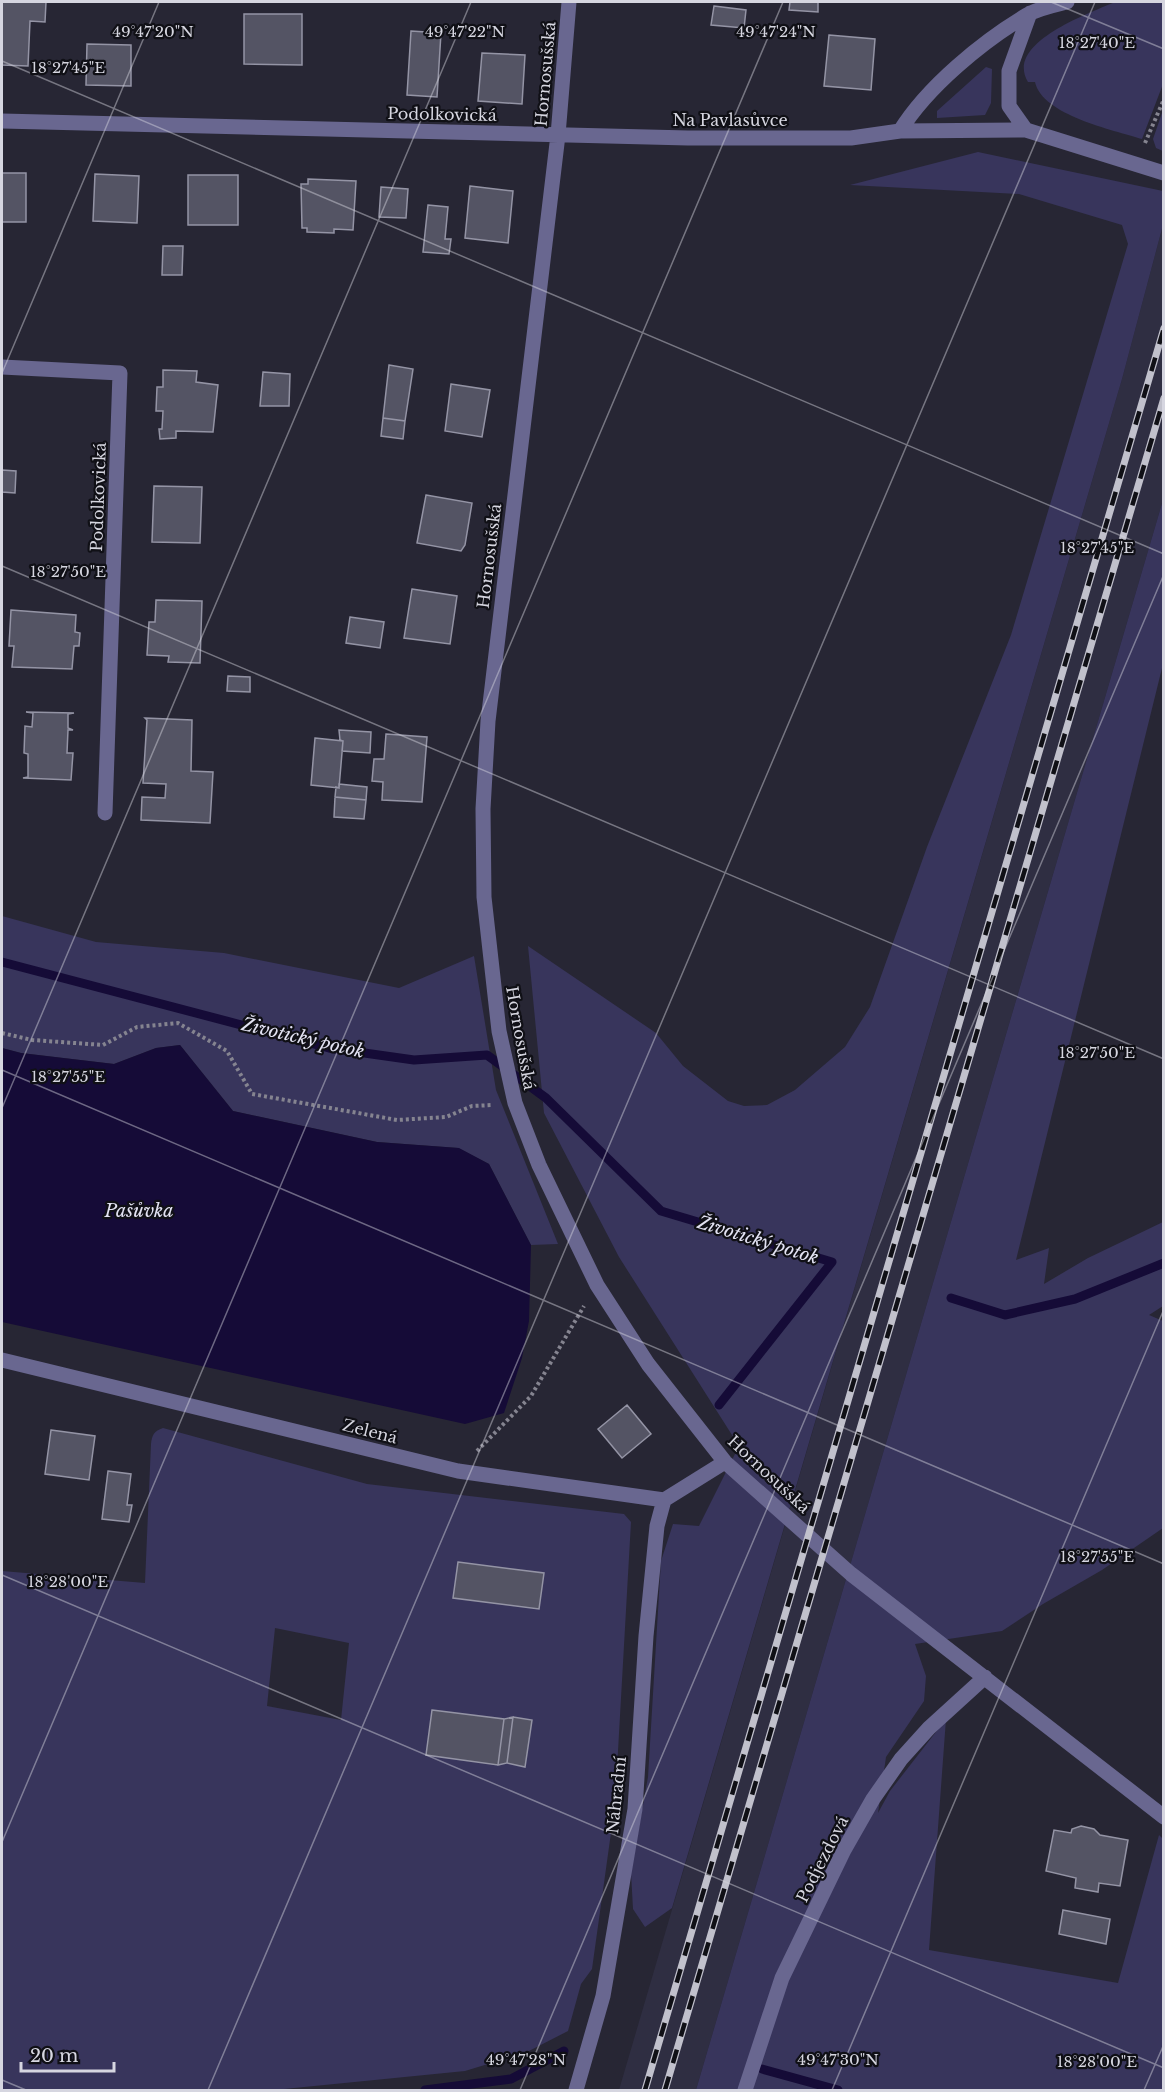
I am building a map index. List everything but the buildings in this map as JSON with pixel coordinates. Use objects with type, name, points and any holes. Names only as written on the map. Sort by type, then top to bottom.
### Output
[{"type":"street","name":"Hornosušská","points":[[569,2],[558,135],[488,721],[483,809],[484,897],[499,1031],[514,1101],[539,1165],[597,1285],[648,1364],[725,1462],[851,1574],[1164,1816]]},
{"type":"street","points":[[900,131],[912,112],[974,53],[1033,8],[1067,2]]},
{"type":"street","points":[[1033,8],[1010,71],[1009,106],[1026,130],[1164,173]]},
{"type":"street","name":"Podolkovická","points":[[2,121],[558,135]]},
{"type":"street","name":"Na Pavlasůvce","points":[[558,135],[851,138],[900,131],[1026,130]]},
{"type":"street","name":"Podolkovická","points":[[2,367],[120,373],[105,813]]},
{"type":"street","name":"Zelená","points":[[2,1360],[458,1471],[664,1500]]},
{"type":"street","points":[[664,1500],[725,1462]]},
{"type":"street","name":"Náhradní","points":[[576,2091],[603,1996],[635,1809],[646,1636],[657,1526],[664,1500]]},
{"type":"street","name":"Podjezdová","points":[[745,2091],[782,1978],[844,1850],[873,1799],[902,1759],[929,1728],[985,1677]]},
{"type":"path","points":[[1148,135],[1164,99]]},
{"type":"path","points":[[2,1033],[32,1040],[103,1046],[137,1027],[178,1023],[227,1052],[252,1094],[313,1107],[397,1120],[446,1117],[472,1106],[514,1101]]},
{"type":"path","points":[[458,1471],[531,1396],[597,1285]]},
{"type":"shaded area","points":[[1115,2],[1163,2],[1163,84],[1142,139],[1097,126],[1064,112],[1040,94],[1035,82],[1028,82],[1024,68],[1028,55],[1038,42],[1070,22]]},
{"type":"shaded area","points":[[986,67],[992,69],[991,103],[985,115],[937,118],[937,111]]},
{"type":"shaded area","points":[[1163,110],[1164,151],[1156,148],[1153,139]]},
{"type":"shaded area","points":[[978,152],[1163,191],[1163,225],[1122,379],[672,1908],[645,1927],[633,1909],[631,1873],[648,1777],[661,1561],[673,1524],[699,1526],[739,1446],[619,1257],[544,1113],[528,946],[656,1033],[683,1066],[728,1101],[744,1106],[767,1105],[795,1090],[845,1047],[870,1007],[927,847],[1011,635],[1128,244],[1122,225],[1019,194],[850,185]]},
{"type":"shaded area","points":[[1163,225],[1163,500],[696,2090],[619,2090],[1122,379]]},
{"type":"shaded area","points":[[1163,500],[1163,664],[1016,1260],[1049,1248],[1044,1284],[1088,1258],[1163,1222],[1163,1306],[1149,1315],[1163,1321],[1163,1528],[1102,1570],[1002,1631],[915,1644],[926,1676],[924,1701],[886,1757],[878,1813],[890,1791],[946,1719],[929,1950],[1118,1983],[1159,1835],[1163,1839],[1163,2090],[696,2090]]},
{"type":"shaded area","points":[[2,916],[96,942],[224,953],[399,988],[474,956],[496,1090],[558,1244],[531,1245],[489,1164],[458,1148],[377,1142],[233,1111],[180,1045],[156,1048],[114,1064],[21,1053],[2,1048]]},
{"type":"shaded area","points":[[163,1428],[367,1484],[624,1514],[631,1522],[615,1804],[592,1969],[581,1984],[568,2031],[527,2052],[465,2071],[274,2090],[2,2090],[2,1571],[145,1583],[151,1444],[157,1430]],"holes":[[[275,1628],[349,1643],[341,1720],[267,1706]]]},
{"type":"water","name":"Pašůvka","points":[[180,1045],[233,1111],[377,1142],[459,1148],[489,1164],[531,1245],[529,1321],[522,1358],[504,1413],[465,1424],[2,1322],[2,1048],[21,1053],[114,1064],[156,1048]]},
{"type":"waterway","name":"Životický potok","points":[[2,962],[329,1048],[414,1060],[487,1055],[546,1098],[661,1211],[832,1262],[719,1405]]},
{"type":"waterway","name":"Životický potok","points":[[951,1298],[1005,1315],[1075,1299],[1164,1263]]},
{"type":"waterway","points":[[425,2090],[511,2079],[564,2051]]},
{"type":"waterway","points":[[762,2069],[838,2090]]},
{"type":"railway","points":[[645,2090],[1164,328]]},
{"type":"railway","points":[[665,2090],[1164,398]]}]
